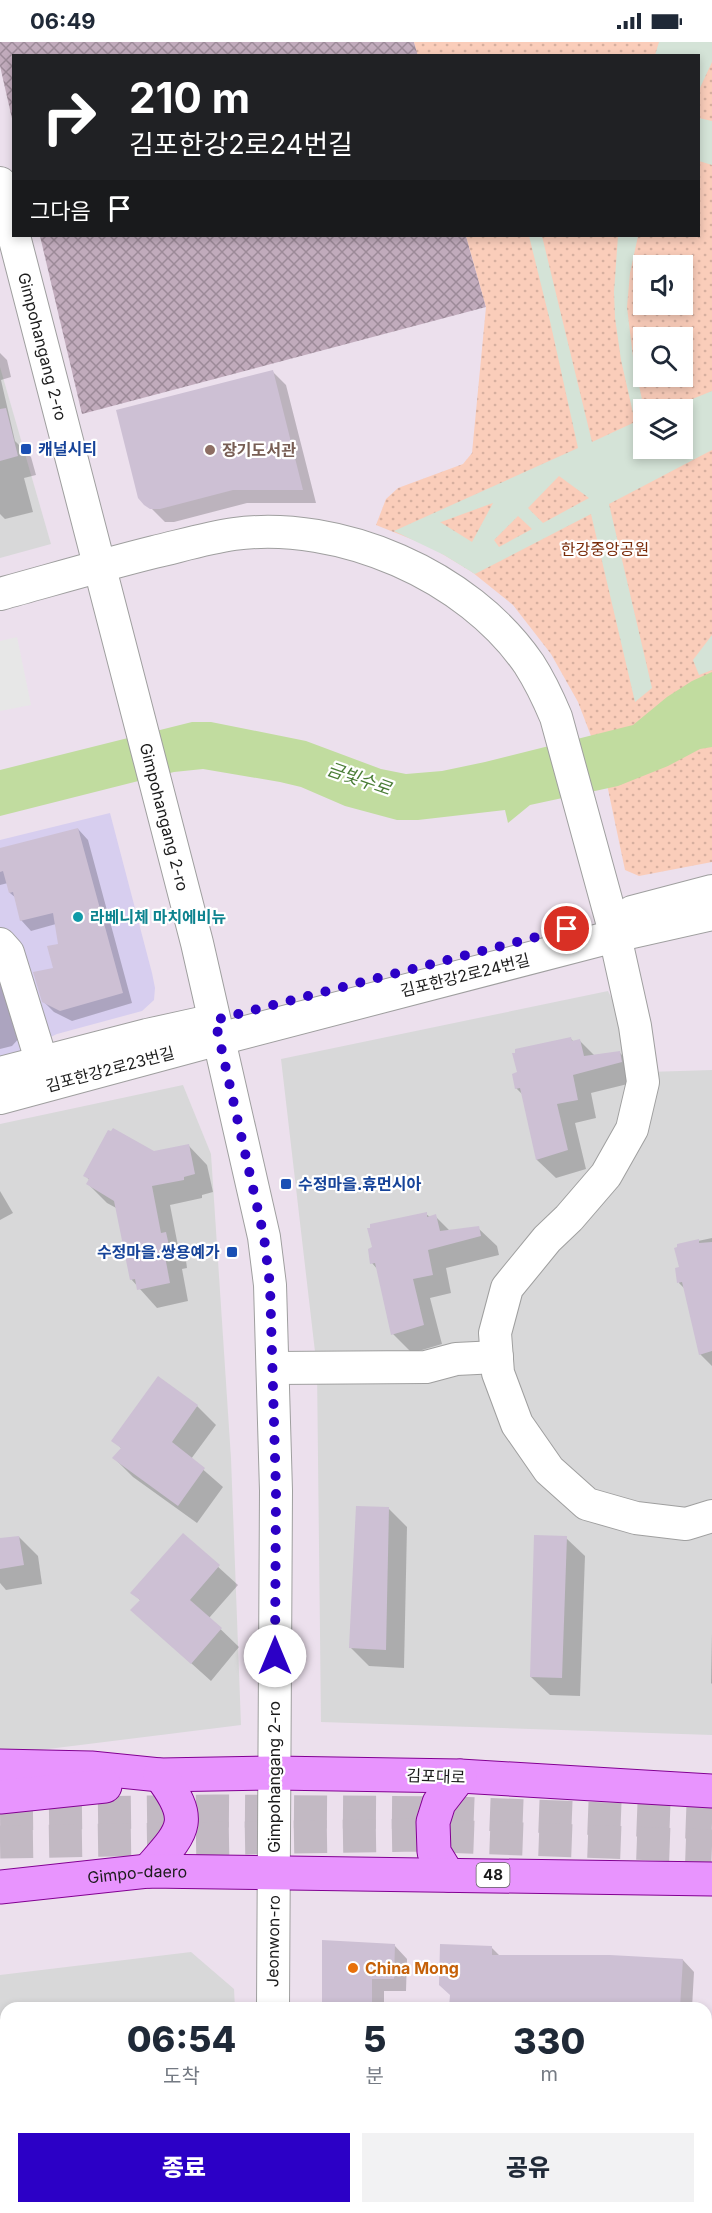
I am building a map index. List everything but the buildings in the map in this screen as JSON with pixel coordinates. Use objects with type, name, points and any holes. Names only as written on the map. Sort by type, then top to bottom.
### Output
[{"type":"main road","points":[[0,1766],[91,1768],[159,1775],[176,1797],[181,1814],[181,1831],[148,1871]]},
{"type":"main road","name":"김포대로","points":[[159,1775],[274,1773],[460,1776],[712,1791]]},
{"type":"main road","points":[[0,1797],[107,1785],[159,1775]]},
{"type":"main road","points":[[448,1875],[434,1852],[433,1822],[439,1803],[460,1776]]},
{"type":"main road","name":"Gimpo-daero","points":[[0,1887],[148,1871],[274,1873]]},
{"type":"main road","name":"48","points":[[274,1873],[712,1879]]},
{"type":"street","name":"Gimpohangang 2-ro","points":[[0,183],[12,228]]},
{"type":"street","name":"Gimpohangang 2-ro","points":[[15,237],[197,943],[264,1237],[270,1285],[276,1491],[274,1873]]},
{"type":"street","points":[[0,594],[101,566],[234,534],[279,532],[326,537],[373,551],[408,565],[447,586],[483,614],[506,636],[529,664],[545,691],[556,717],[593,851],[635,1026],[643,1082],[632,1129],[606,1175],[540,1247],[507,1288],[495,1333],[498,1373],[517,1424],[549,1470],[587,1504],[636,1518],[686,1524],[712,1516]]},
{"type":"street","name":"김포한강2로24번길","points":[[217,1030],[613,927],[712,891]]},
{"type":"street","name":"김포한강2로24번길","points":[[613,927],[712,914]]},
{"type":"street","points":[[0,944],[8,953],[42,1063]]},
{"type":"street","name":"김포한강2로23번길","points":[[0,1073],[147,1035],[217,1030]]},
{"type":"street","name":"김포한강2로23번길","points":[[0,1098],[217,1030]]},
{"type":"street","points":[[273,1368],[426,1367],[456,1359],[497,1357]]},
{"type":"street","name":"Jeonwon-ro","points":[[273,2002],[274,1873]]},
{"type":"shaded area","points":[[0,42],[414,42],[418,54],[12,54],[12,119],[0,66]]},
{"type":"shaded area","points":[[659,42],[712,42],[712,62],[700,88],[700,54],[655,54]]},
{"type":"shaded area","points":[[700,118],[712,121],[712,165],[700,161]]},
{"type":"shaded area","points":[[40,237],[466,237],[486,307],[82,414]]},
{"type":"shaded area","points":[[529,237],[542,237],[592,442],[633,423],[633,459],[693,459],[692,399],[712,391],[712,450],[609,504],[652,688],[635,702],[591,514],[475,574],[444,555],[394,531],[578,448]],"holes":[[[559,476],[589,498],[543,523],[528,508]],[[493,503],[472,542],[440,522]],[[518,516],[532,529],[499,547],[494,540]]]},
{"type":"shaded area","points":[[618,237],[638,237],[630,273],[627,307],[633,357],[633,387],[639,387],[642,399],[633,399],[633,413],[621,360],[615,318],[614,292]]},
{"type":"shaded area","points":[[0,367],[51,544],[0,558]]},
{"type":"shaded area","points":[[712,635],[712,670],[699,675],[693,660]]},
{"type":"shaded area","points":[[17,637],[31,705],[0,711],[0,641]]},
{"type":"shaded area","points":[[110,813],[152,973],[155,988],[154,1000],[142,1011],[57,1034],[16,1053],[0,1057],[0,840]]},
{"type":"shaded area","points":[[608,991],[648,1072],[712,1070],[712,1735],[321,1722],[317,1369],[281,1059]]},
{"type":"shaded area","points":[[183,1085],[211,1154],[231,1458],[241,1725],[0,1755],[0,1124]]},
{"type":"shaded area","points":[[191,1952],[234,1989],[235,2002],[0,2002],[0,1975]]},
{"type":"green space","name":"한강중앙공원","points":[[414,42],[712,42],[712,862],[639,876],[625,870],[604,770],[578,702],[551,654],[513,605],[472,572],[431,547],[376,525],[386,499],[398,488],[463,464],[472,453],[486,307],[466,237],[700,237],[700,54],[417,54]]},
{"type":"water","name":"금빛수로","points":[[712,672],[712,747],[700,749],[668,766],[618,786],[530,805],[508,823],[505,810],[418,820],[397,820],[345,806],[301,787],[203,769],[174,772],[0,816],[0,770],[192,722],[211,722],[306,741],[381,769],[406,774],[442,771],[633,725],[667,697],[692,681]]},
{"type":"tunnel","points":[[0,1814],[217,1811],[453,1813],[712,1823]]},
{"type":"tunnel","points":[[0,1842],[416,1835],[712,1846]]},
{"type":"place","name":"캐널시티","points":[[26,449]]},
{"type":"place","name":"장기도서관","points":[[210,450]]},
{"type":"place","name":"라베니체 마치에비뉴","points":[[78,917]]},
{"type":"place","name":"수정마을.휴먼시아","points":[[286,1184]]},
{"type":"place","name":"수정마을.쌍용예가","points":[[232,1252]]},
{"type":"place","name":"China Mong","points":[[353,1968]]},
{"type":"route","points":[[275,1656],[276,1491],[270,1285],[264,1237],[215,1020],[567,929]]}]
